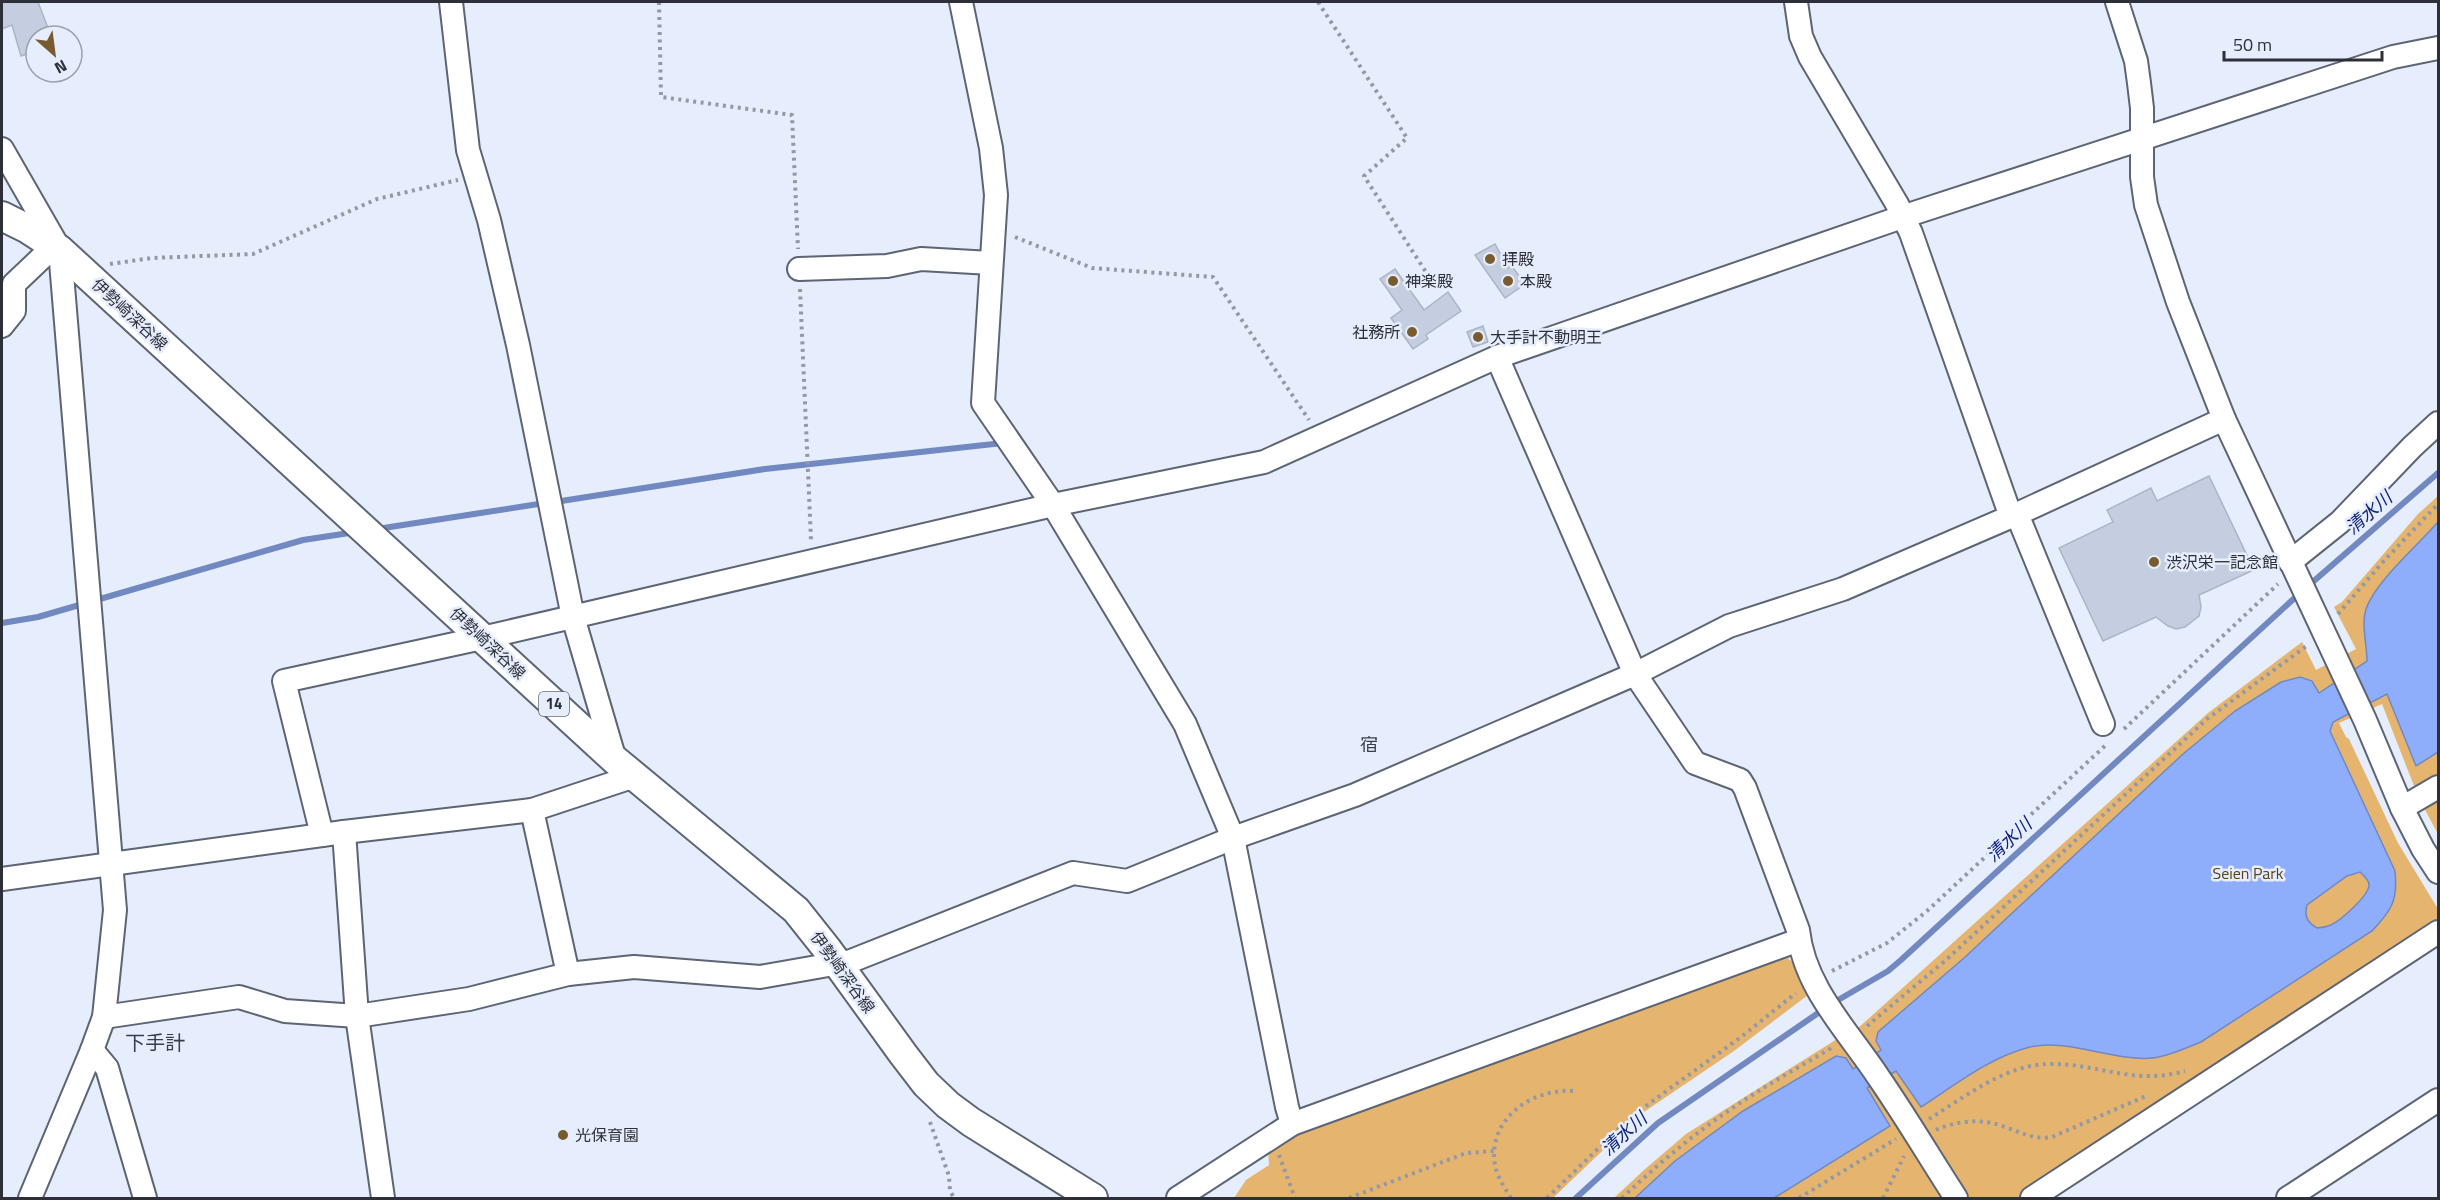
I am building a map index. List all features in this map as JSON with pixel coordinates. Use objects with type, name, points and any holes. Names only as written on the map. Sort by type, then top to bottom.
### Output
[{"type":"main road","name":"伊勢崎深谷線","points":[[2,216],[28,229],[64,255],[625,768],[796,910],[926,1084],[971,1122],[1093,1198]]},
{"type":"street","points":[[2,879],[333,834],[532,810],[625,768],[573,617],[518,345],[489,220],[468,150],[451,2]]},
{"type":"street","points":[[961,2],[991,148],[996,195],[983,403],[1053,505],[1185,724],[1233,838],[1292,1124]]},
{"type":"street","points":[[1796,2],[1801,36],[1810,57],[1897,204],[1911,233],[2014,515],[2111,732]]},
{"type":"street","points":[[2117,2],[2136,61],[2142,108],[2142,177],[2155,235],[2197,355],[2289,573],[2326,619],[2321,647],[2365,720],[2402,808],[2423,849],[2439,872]]},
{"type":"street","points":[[383,1198],[333,834],[284,681],[482,638],[1053,505],[1264,462],[1497,357],[1902,217],[2142,138],[2393,57],[2439,48]]},
{"type":"street","points":[[2,149],[64,255],[115,910],[104,1017],[30,1198]]},
{"type":"street","points":[[2,326],[14,311],[14,284],[64,255]]},
{"type":"street","points":[[799,269],[887,266],[921,259],[991,263]]},
{"type":"street","points":[[1497,357],[1635,674],[1695,763],[1740,780],[1798,930],[1798,940],[1814,984],[1839,1036],[1861,1050],[1956,1198]]},
{"type":"street","points":[[104,1017],[239,997],[285,1011],[357,1016],[469,999],[568,974],[634,967],[760,977],[851,961],[1073,873],[1127,881],[1233,838],[1355,795],[1635,674],[1729,627],[1843,589],[2014,515],[2223,419]]},
{"type":"street","points":[[2289,573],[2412,447],[2439,423]]},
{"type":"street","points":[[2402,808],[2439,787]]},
{"type":"street","points":[[532,810],[568,974]]},
{"type":"street","points":[[2032,1198],[2439,932]]},
{"type":"street","points":[[1178,1198],[1292,1124],[1798,940]]},
{"type":"street","points":[[92,1050],[107,1068],[145,1198]]},
{"type":"street","points":[[2288,1198],[2439,1101]]},
{"type":"path","points":[[659,2],[661,97],[792,115],[812,561]]},
{"type":"path","points":[[1318,2],[1407,138],[1364,176],[1433,283]]},
{"type":"path","points":[[64,255],[152,258],[252,254],[377,200],[476,176]]},
{"type":"path","points":[[993,229],[1092,268],[1213,277],[1321,438]]},
{"type":"path","points":[[2326,619],[2345,608],[2382,563],[2439,504]]},
{"type":"path","points":[[1547,1198],[1632,1116],[1814,984],[1887,943],[1927,910],[2111,732],[2289,573]]},
{"type":"path","points":[[1867,1027],[1946,960],[2207,718],[2321,647]]},
{"type":"path","points":[[1623,1198],[1693,1137],[1839,1036]]},
{"type":"path","points":[[1920,1124],[2004,1074],[2024,1068],[2048,1064],[2143,1077],[2178,1073],[2193,1068]]},
{"type":"path","points":[[2176,1084],[2178,1073]]},
{"type":"path","points":[[926,1084],[923,1100],[949,1176],[950,1191],[954,1198]]},
{"type":"path","points":[[1511,1198],[1495,1166],[1499,1129],[1510,1114],[1544,1093],[1557,1090],[1574,1091]]},
{"type":"path","points":[[1928,1136],[1951,1124],[1977,1122],[1999,1125],[2041,1139],[2052,1137],[2149,1094]]},
{"type":"path","points":[[1799,1198],[1904,1134]]},
{"type":"path","points":[[1349,1198],[1466,1154],[1495,1151]]},
{"type":"path","points":[[1883,1198],[1907,1151]]},
{"type":"path","points":[[1278,1152],[1295,1198]]},
{"type":"green space","name":"Seien Park","points":[[2438,496],[2438,777],[2416,791],[2382,704],[2339,723],[2349,739],[2398,843],[2438,909],[2438,922],[2020,1198],[1967,1198],[1857,1029],[2208,713],[2302,642],[2316,670],[2356,649],[2334,607],[2342,602],[2418,514]]},
{"type":"green space","points":[[2438,796],[2438,834],[2423,806]]},
{"type":"green space","points":[[1788,958],[1793,963],[1808,995],[1734,1051],[1641,1114],[1553,1198],[1234,1198],[1246,1180],[1269,1165],[1268,1149],[1297,1131],[1776,960]]},
{"type":"green space","points":[[1837,1039],[1877,1090],[1946,1198],[1614,1198],[1686,1134]]},
{"type":"water","name":"Seien Park","points":[[2438,522],[2438,752],[2416,766],[2387,694],[2333,722],[2330,731],[2395,871],[2392,904],[2372,931],[2201,1042],[2165,1056],[2123,1057],[2059,1045],[2030,1047],[1987,1065],[1921,1107],[1896,1071],[1867,1088],[1890,1126],[1774,1198],[1635,1198],[1675,1161],[1743,1111],[1836,1056],[1846,1058],[1853,1069],[1881,1050],[1876,1041],[1878,1032],[1964,958],[2183,754],[2235,711],[2281,682],[2300,677],[2312,681],[2319,693],[2367,661],[2364,621],[2371,598],[2388,575]],"holes":[[[2360,872],[2369,884],[2365,894],[2354,907],[2331,925],[2317,928],[2311,923],[2306,916],[2307,905],[2347,876]]]},
{"type":"building","points":[[2,2],[38,2],[46,24],[24,24],[24,55],[21,56],[12,25],[2,29]]},
{"type":"building","points":[[1495,244],[1508,268],[1511,265],[1525,284],[1505,298],[1475,255]]},
{"type":"building","points":[[1395,269],[1424,310],[1448,292],[1461,311],[1426,335],[1428,339],[1413,349],[1391,318],[1402,310],[1380,279]]},
{"type":"building","name":"大手計不動明王","points":[[1483,326],[1488,342],[1473,347],[1467,332]]},
{"type":"building","points":[[2209,476],[2254,570],[2199,595],[2201,607],[2199,616],[2185,627],[2176,629],[2156,617],[2103,641],[2059,548],[2113,522],[2107,510],[2151,488],[2157,501]]},
{"type":"waterway","points":[[555,502],[765,469],[1003,443]]},
{"type":"waterway","name":"清水川","points":[[2307,587],[2438,473]]},
{"type":"waterway","points":[[377,529],[545,503]]},
{"type":"waterway","points":[[2,623],[38,617],[303,540],[356,532]]},
{"type":"waterway","name":"清水川","points":[[1833,1003],[1888,971],[1901,960],[2300,593]]},
{"type":"waterway","name":"清水川","points":[[1576,1198],[1658,1123],[1824,1009]]},
{"type":"place","name":"拝殿","points":[[1490,259]]},
{"type":"place","name":"神楽殿","points":[[1393,281]]},
{"type":"place","name":"本殿","points":[[1508,281]]},
{"type":"place","name":"社務所","points":[[1412,332]]},
{"type":"place","name":"大手計不動明王","points":[[1478,337]]},
{"type":"place","name":"渋沢栄一記念館","points":[[2154,562]]},
{"type":"place","name":"光保育園","points":[[563,1135]]},
{"type":"district","name":"宿","points":[[1369,745]]},
{"type":"district","name":"下手計","points":[[155,1043]]}]
